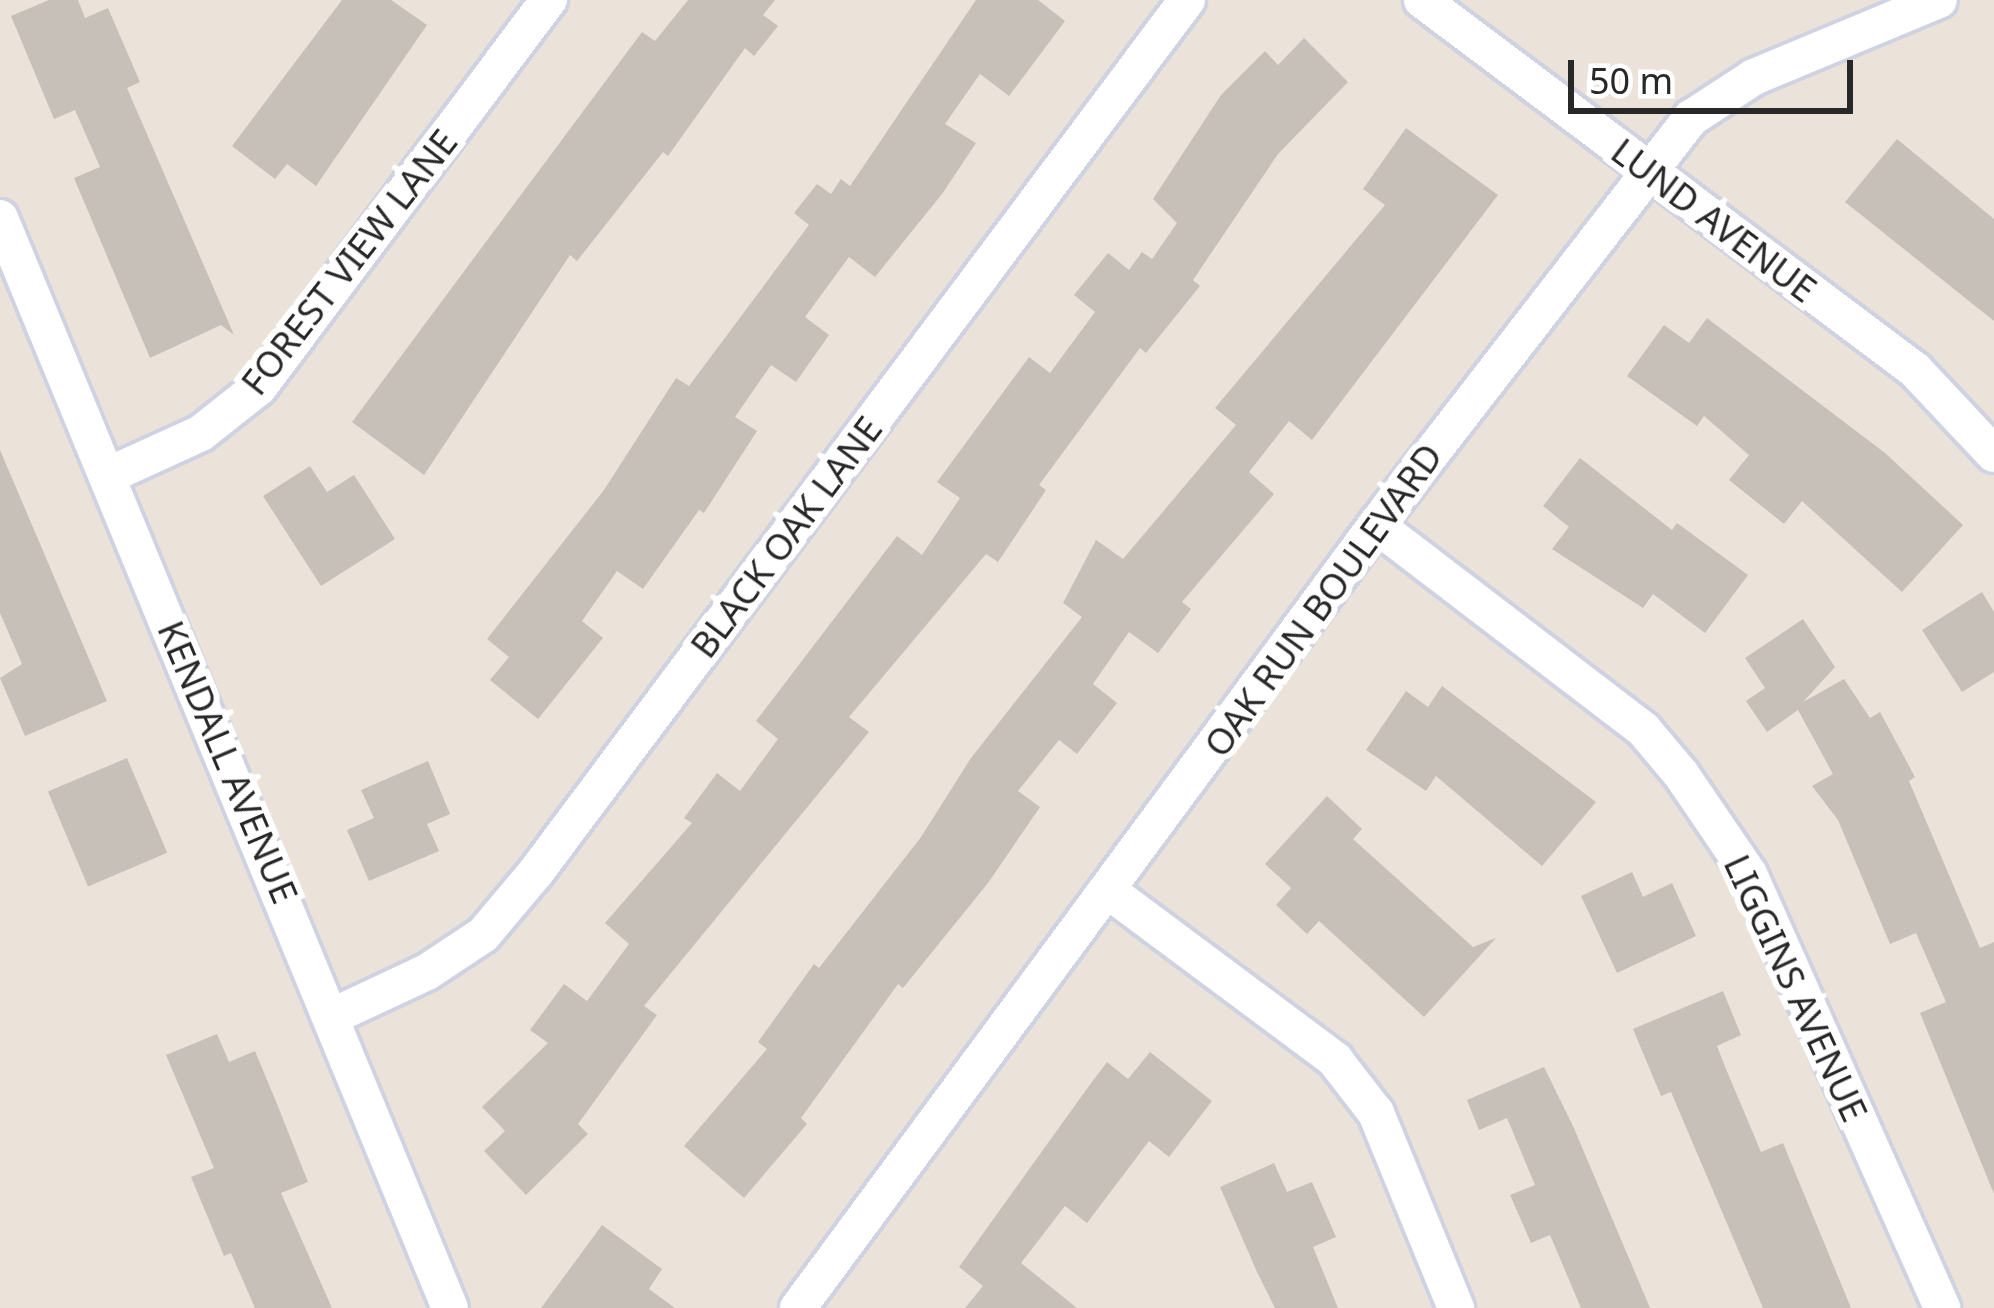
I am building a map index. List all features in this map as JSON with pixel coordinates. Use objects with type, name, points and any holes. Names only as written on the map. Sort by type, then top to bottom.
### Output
[{"type":"street","name":"FOREST VIEW LANE","points":[[109,475],[201,433],[259,388],[549,0]]},
{"type":"street","name":"BLACK OAK LANE","points":[[333,1016],[427,972],[482,935],[536,872],[1187,0]]},
{"type":"street","name":"LUND AVENUE","points":[[1422,0],[1915,370],[1994,454]]},
{"type":"street","name":"OAK RUN BOULEVARD","points":[[798,1308],[1110,892],[1376,525],[1648,170],[1716,95],[1939,0]]},
{"type":"street","name":"KENDALL AVENUE","points":[[0,218],[333,1016],[449,1308]]},
{"type":"street","name":"LIGGINS AVENUE","points":[[1376,525],[1643,729],[1681,774],[1749,874],[1942,1308]]},
{"type":"street","points":[[1110,892],[1335,1060],[1376,1113],[1456,1308]]},
{"type":"building","points":[[49,0],[78,0],[85,18],[108,8],[140,82],[127,88],[234,335],[221,325],[150,358],[74,178],[100,167],[75,110],[54,119],[11,16]]},
{"type":"building","points":[[342,0],[391,0],[427,25],[316,186],[287,164],[275,179],[232,146]]},
{"type":"building","points":[[688,0],[775,0],[763,15],[778,26],[754,56],[745,48],[668,156],[663,152],[577,261],[570,255],[424,475],[352,422],[642,32],[655,41]]},
{"type":"building","points":[[976,0],[1038,0],[1065,21],[1009,96],[980,74],[945,124],[976,143],[942,194],[875,277],[849,257],[805,317],[829,335],[796,382],[771,365],[735,417],[757,431],[704,513],[699,510],[643,589],[617,571],[582,621],[603,638],[538,719],[490,680],[509,657],[487,639],[604,490],[676,378],[689,386],[809,225],[794,213],[817,184],[831,194],[841,179],[850,186]]},
{"type":"building","points":[[1304,38],[1348,82],[1278,154],[1193,280],[1200,286],[1146,353],[1140,348],[1039,485],[1046,490],[998,562],[986,554],[849,717],[869,732],[644,1006],[657,1015],[578,1124],[588,1134],[526,1195],[484,1151],[505,1131],[482,1107],[548,1043],[530,1030],[564,984],[587,1001],[629,944],[605,923],[692,823],[684,818],[717,773],[740,791],[778,739],[756,721],[897,536],[922,555],[960,498],[937,482],[1029,357],[1050,373],[1095,312],[1074,295],[1108,253],[1129,270],[1142,252],[1152,259],[1177,223],[1153,199],[1221,95],[1265,51],[1278,65]]},
{"type":"building","points":[[1406,128],[1498,195],[1312,440],[1289,421],[1249,472],[1274,494],[1182,602],[1191,609],[1158,653],[1129,632],[1093,684],[1117,703],[1077,754],[1059,740],[1018,791],[1040,807],[988,883],[903,988],[898,984],[801,1118],[807,1124],[744,1198],[684,1146],[767,1049],[758,1042],[814,964],[819,968],[921,837],[971,758],[1082,617],[1063,603],[1096,540],[1123,559],[1236,425],[1215,408],[1385,205],[1363,189]]},
{"type":"building","points":[[1897,139],[1994,219],[1994,321],[1845,202]]},
{"type":"building","points":[[1707,318],[1885,453],[1963,525],[1902,592],[1802,501],[1784,524],[1729,480],[1749,455],[1704,416],[1697,426],[1627,376],[1664,325],[1689,343]]},
{"type":"building","points":[[0,450],[107,701],[25,736],[0,678],[22,664],[0,613]]},
{"type":"building","points":[[1580,458],[1672,530],[1677,523],[1748,575],[1705,633],[1653,594],[1643,608],[1552,549],[1569,527],[1543,506]]},
{"type":"building","points":[[310,466],[327,492],[354,475],[395,539],[321,586],[263,496]]},
{"type":"building","points":[[1982,592],[1994,612],[1994,672],[1962,692],[1922,630]]},
{"type":"building","points":[[1803,619],[1835,667],[1803,702],[1844,679],[1870,718],[1880,712],[1915,777],[1909,781],[1980,948],[1994,942],[1994,1194],[1920,1013],[1946,1002],[1916,933],[1890,944],[1838,820],[1812,786],[1833,774],[1798,710],[1767,732],[1746,701],[1765,688],[1745,658]]},
{"type":"building","points":[[1442,686],[1596,802],[1542,866],[1436,776],[1426,791],[1366,750],[1406,691],[1428,707]]},
{"type":"building","points":[[127,758],[167,853],[88,886],[48,792]]},
{"type":"building","points":[[428,761],[450,814],[427,824],[439,851],[369,881],[347,830],[374,818],[361,790]]},
{"type":"building","points":[[1327,796],[1362,829],[1353,839],[1473,947],[1496,938],[1424,1017],[1319,921],[1307,934],[1276,905],[1291,888],[1265,864]]},
{"type":"building","points":[[1632,872],[1643,897],[1672,883],[1696,936],[1617,973],[1581,896]]},
{"type":"building","points":[[1723,991],[1741,1035],[1717,1046],[1726,1069],[1761,1152],[1783,1143],[1851,1308],[1763,1308],[1671,1092],[1661,1096],[1633,1029]]},
{"type":"building","points":[[217,1034],[229,1062],[255,1051],[308,1182],[281,1193],[332,1308],[255,1308],[231,1253],[224,1256],[191,1177],[214,1168],[166,1055]]},
{"type":"building","points":[[1150,1052],[1212,1101],[1169,1157],[1149,1141],[1087,1223],[1065,1206],[1021,1263],[1077,1308],[965,1308],[983,1286],[959,1267],[1086,1090],[1107,1062],[1128,1079]]},
{"type":"building","points":[[1544,1067],[1650,1308],[1581,1308],[1550,1235],[1531,1243],[1510,1195],[1535,1185],[1507,1118],[1479,1130],[1467,1100]]},
{"type":"building","points":[[1274,1163],[1287,1192],[1312,1182],[1336,1237],[1313,1247],[1338,1308],[1275,1308],[1257,1272],[1220,1187]]},
{"type":"building","points":[[602,1225],[662,1269],[649,1289],[675,1308],[541,1308]]}]
